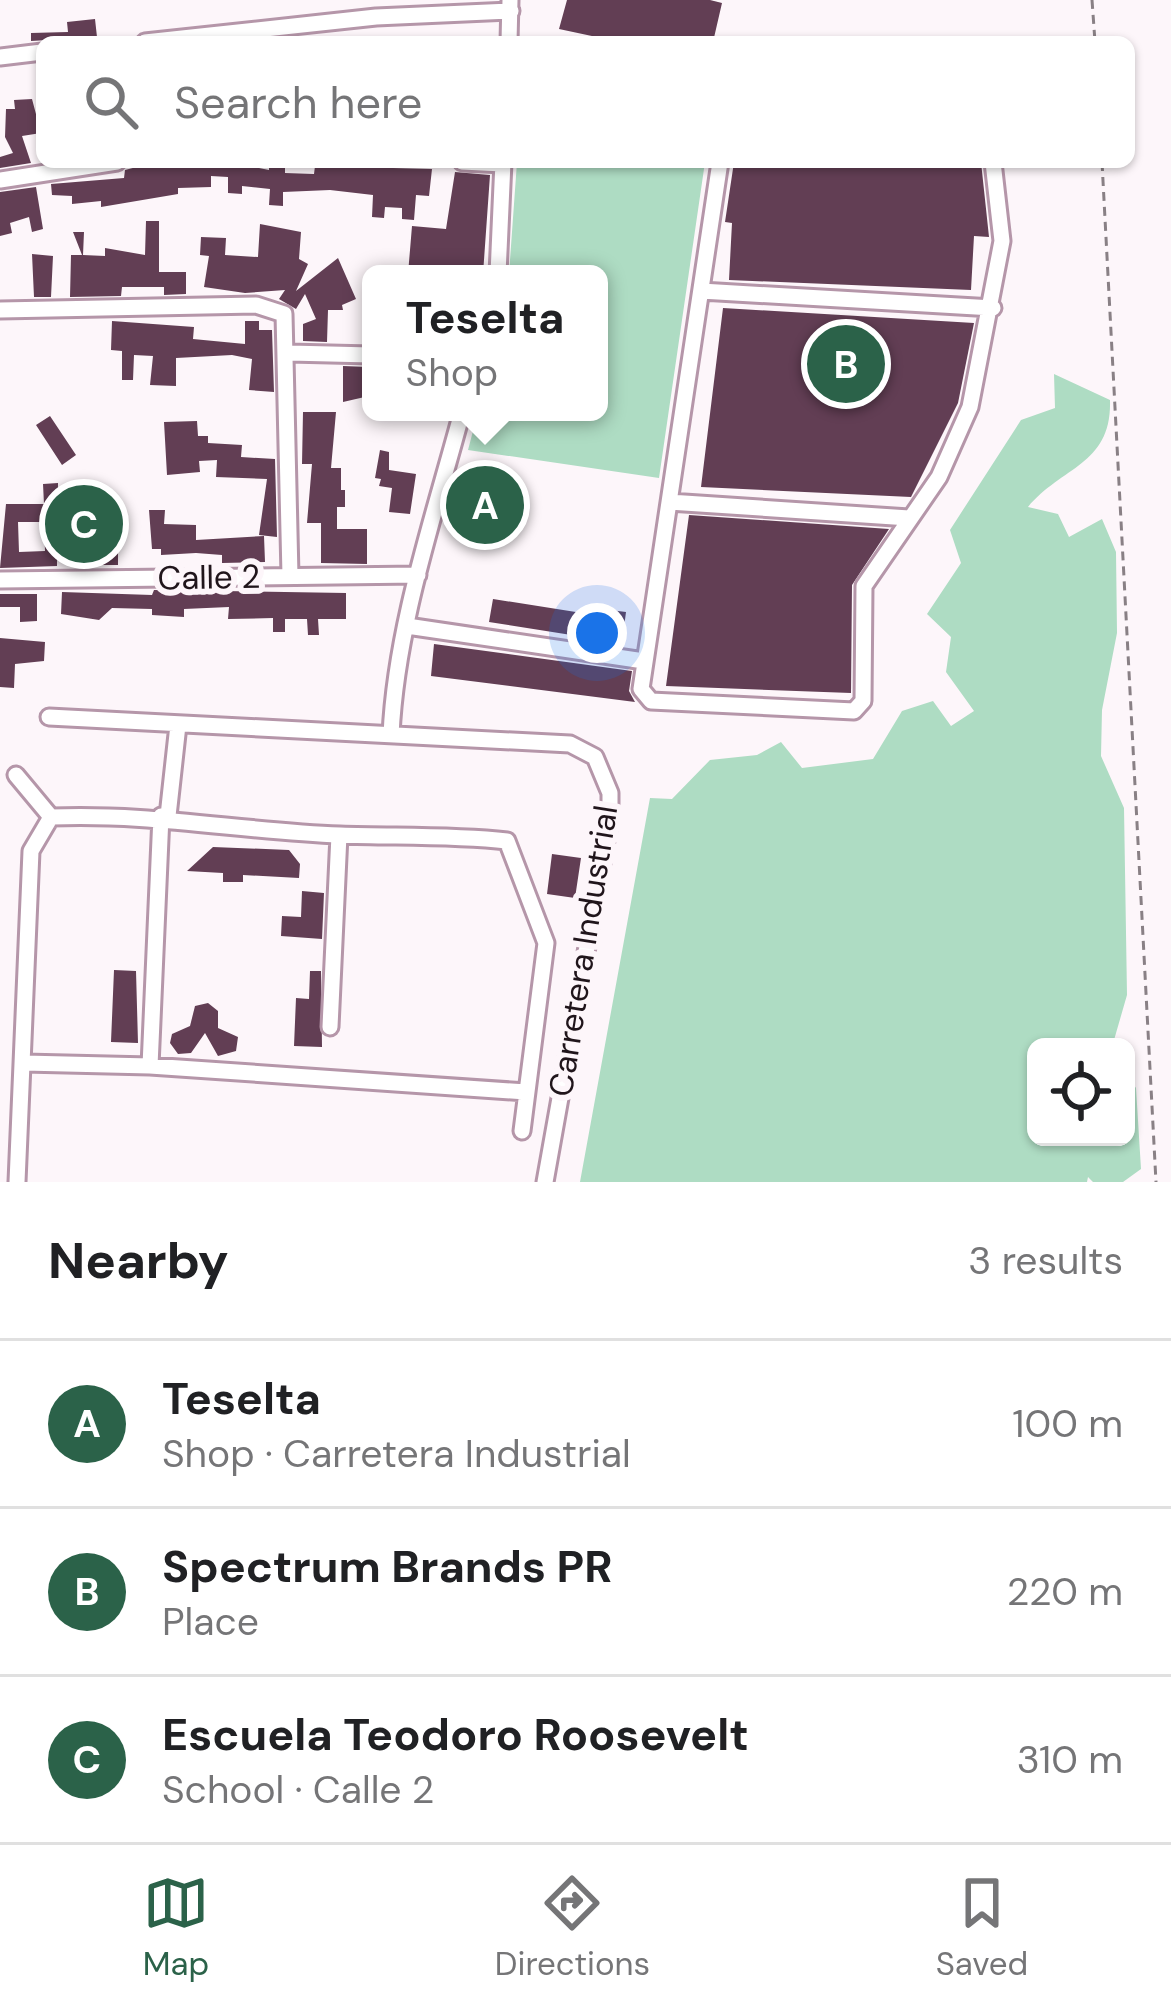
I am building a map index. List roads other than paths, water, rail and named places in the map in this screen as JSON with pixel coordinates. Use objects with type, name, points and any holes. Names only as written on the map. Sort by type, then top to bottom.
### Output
[{"type":"street","points":[[200,36],[510,5],[509,36]]},
{"type":"street","points":[[0,57],[36,53]]},
{"type":"street","points":[[0,180],[78,168]]},
{"type":"street","points":[[498,265],[503,168]]},
{"type":"street","points":[[719,168],[641,689],[651,701],[854,711],[863,701],[864,586],[939,477],[970,407],[993,308],[1002,241],[994,168]]},
{"type":"street","points":[[700,291],[993,308]]},
{"type":"street","points":[[0,310],[256,305],[284,314],[289,353],[290,576]]},
{"type":"street","points":[[289,353],[362,355]]},
{"type":"street","points":[[391,735],[393,692],[418,574],[460,421]]},
{"type":"street","points":[[669,502],[909,518]]},
{"type":"street","name":"Calle 2","points":[[0,580],[418,574]]},
{"type":"street","points":[[407,626],[644,661]]},
{"type":"street","name":"Carretera Industrial","points":[[49,717],[570,744],[595,757],[605,774],[610,818],[545,1182]]},
{"type":"street","points":[[150,1066],[165,816],[178,725]]},
{"type":"street","points":[[16,775],[51,817]]},
{"type":"street","points":[[51,817],[165,816],[339,835],[424,833],[507,841],[546,944],[522,1131]]},
{"type":"street","points":[[17,1182],[31,851],[51,817]]},
{"type":"street","points":[[330,1028],[339,835]]},
{"type":"street","points":[[24,1063],[150,1066],[526,1092]]},
{"type":"place","name":"Spectrum Brands PR","points":[[846,364]]},
{"type":"place","name":"Teselta","points":[[485,505]]},
{"type":"place","name":"Escuela Teodoro Roosevelt","points":[[84,524]]}]
